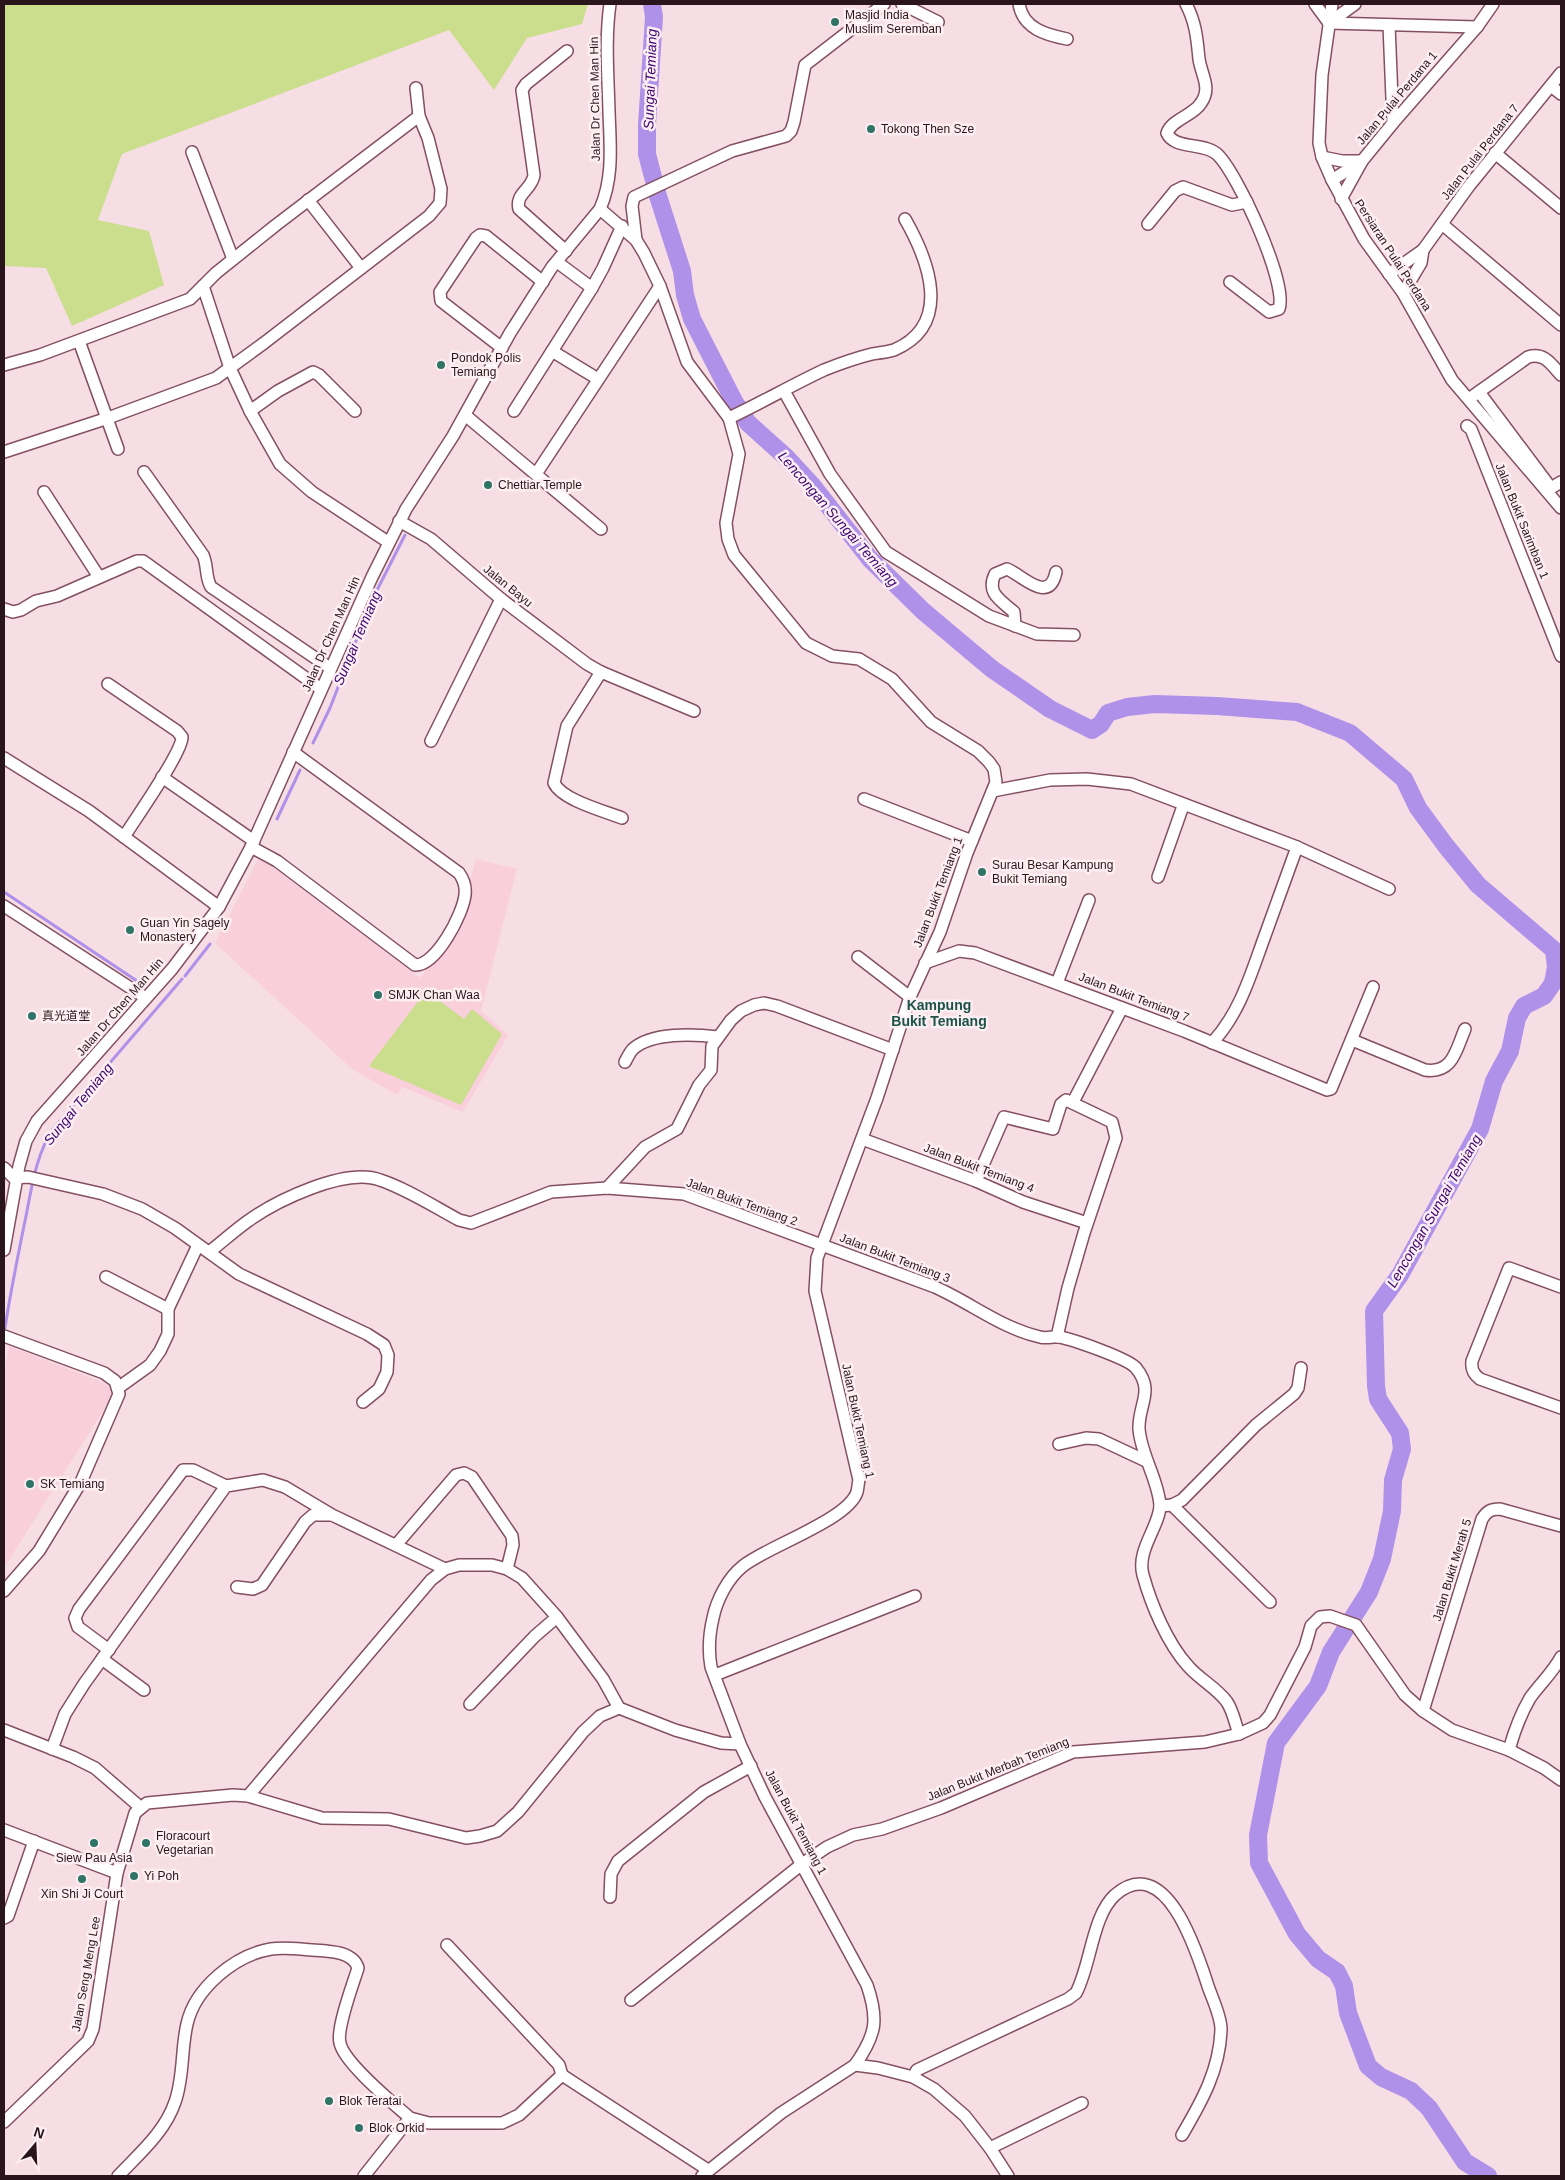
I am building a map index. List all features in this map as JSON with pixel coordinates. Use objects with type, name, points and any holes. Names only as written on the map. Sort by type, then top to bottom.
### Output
[{"type":"street","name":"Jalan Dr Chen Man Hin","points":[[4,1250],[22,1178],[26,1141],[37,1121],[172,969],[219,907],[252,844],[330,668],[399,521],[543,282],[600,209],[608,182],[611,162],[607,68],[607,25],[610,4]]},
{"type":"street","points":[[636,240],[632,201],[638,195],[732,151],[786,136],[791,131],[794,122],[805,65],[884,4]]},
{"type":"street","points":[[902,4],[938,22]]},
{"type":"street","points":[[1019,4],[1034,29],[1045,35],[1067,40]]},
{"type":"street","points":[[1186,4],[1194,19],[1200,46],[1199,60],[1205,74],[1206,93],[1202,103],[1194,112],[1169,127],[1167,133],[1175,141],[1216,153],[1228,168],[1248,202],[1280,290],[1279,309],[1269,312],[1230,282]]},
{"type":"street","points":[[1315,4],[1329,23]]},
{"type":"street","name":"Persiaran Pulai Perdana","points":[[1332,4],[1322,76],[1319,143],[1322,157],[1341,200],[1364,239],[1403,293],[1452,380],[1474,395],[1561,508]]},
{"type":"street","points":[[1329,23],[1355,4]]},
{"type":"street","points":[[1355,4],[1353,14],[1357,23]]},
{"type":"street","name":"Jalan Pulai Perdana 1","points":[[1332,180],[1362,161],[1393,122],[1477,27],[1493,4]]},
{"type":"street","points":[[1329,23],[1477,27]]},
{"type":"street","points":[[1389,25],[1393,122]]},
{"type":"street","points":[[566,251],[519,209],[518,203],[520,195],[531,184],[534,175],[522,90],[526,84],[567,51]]},
{"type":"street","name":"Jalan Pulai Perdana 7","points":[[1389,274],[1423,250],[1495,153],[1561,73]]},
{"type":"street","points":[[1551,86],[1561,94]]},
{"type":"street","points":[[4,452],[108,418],[216,378],[428,216],[440,202],[441,189],[428,138],[419,116],[416,88]]},
{"type":"street","points":[[4,365],[40,356],[190,299],[233,259],[419,116]]},
{"type":"street","points":[[192,152],[233,259]]},
{"type":"street","points":[[1495,153],[1561,208]]},
{"type":"street","points":[[1322,157],[1342,161],[1362,161],[1341,200]]},
{"type":"street","points":[[1148,224],[1175,190],[1183,187],[1232,205],[1248,202]]},
{"type":"street","points":[[308,200],[361,268]]},
{"type":"street","points":[[600,209],[636,240],[660,286],[687,362],[729,418],[739,454],[726,522],[728,539],[734,555],[806,643],[832,656],[859,659],[872,664],[892,679],[931,722],[978,752],[994,769],[996,782],[992,791]]},
{"type":"street","points":[[729,418],[825,370],[869,355],[894,350],[915,336],[926,325],[932,299],[921,247],[905,219]]},
{"type":"street","points":[[1442,224],[1561,325]]},
{"type":"street","points":[[514,411],[592,288],[622,226]]},
{"type":"street","points":[[502,348],[441,301],[440,292],[476,238],[480,235],[486,236],[543,282]]},
{"type":"street","name":"Jalan Pulai Perdana 7","points":[[1403,293],[1418,268],[1423,250]]},
{"type":"street","points":[[557,262],[592,288]]},
{"type":"street","points":[[203,286],[230,368],[250,411],[280,464],[312,492],[388,542]]},
{"type":"street","points":[[536,474],[660,286]]},
{"type":"street","points":[[79,341],[118,449]]},
{"type":"street","points":[[552,351],[598,379]]},
{"type":"street","points":[[1561,375],[1548,360],[1535,354],[1474,395],[1551,488],[1561,482]]},
{"type":"street","points":[[250,411],[278,391],[312,372],[319,375],[355,411]]},
{"type":"street","points":[[784,391],[830,474],[886,552],[989,616],[1037,634],[1074,636]]},
{"type":"street","points":[[464,415],[601,529]]},
{"type":"street","name":"Jalan Bukit Sarimban 1","points":[[1467,426],[1471,429],[1561,656]]},
{"type":"street","points":[[144,472],[203,555],[206,562],[207,580],[211,587],[330,668]]},
{"type":"street","points":[[44,492],[98,577]]},
{"type":"street","name":"Jalan Bayu","points":[[399,521],[431,539],[501,599],[601,672],[694,711]]},
{"type":"street","points":[[4,609],[13,612],[21,610],[36,601],[57,596],[137,561],[143,561],[322,688]]},
{"type":"street","points":[[1015,626],[1014,612],[994,595],[991,587],[995,574],[1007,569],[1015,572],[1033,587],[1039,587],[1051,582],[1056,572]]},
{"type":"street","points":[[431,741],[501,599]]},
{"type":"street","points":[[601,672],[567,726],[554,783],[559,791],[568,797],[622,818]]},
{"type":"street","points":[[108,684],[180,734],[180,746],[124,836]]},
{"type":"street","points":[[162,777],[415,964],[426,961],[452,932],[465,896],[465,885],[459,873],[293,752]]},
{"type":"street","points":[[4,758],[89,811],[219,907]]},
{"type":"street","points":[[992,791],[1050,780],[1087,779],[1131,784],[1183,806],[1297,847],[1390,889]]},
{"type":"street","name":"Jalan Bukit Temiang 1","points":[[855,2065],[869,2044],[875,2024],[874,2006],[867,1985],[740,1744],[714,1676],[709,1656],[709,1634],[715,1609],[726,1586],[742,1566],[829,1519],[850,1503],[857,1492],[858,1480],[815,1291],[814,1275],[821,1246],[862,1139],[910,997],[937,938],[992,791]]},
{"type":"street","points":[[864,800],[972,841]]},
{"type":"street","points":[[1158,877],[1183,806]]},
{"type":"street","points":[[1212,1043],[1224,1030],[1234,1014],[1252,976],[1297,847]]},
{"type":"street","points":[[1057,983],[1089,900]]},
{"type":"street","points":[[4,906],[146,998]]},
{"type":"street","points":[[937,938],[947,946],[959,951]]},
{"type":"street","points":[[925,963],[959,951]]},
{"type":"street","name":"Jalan Bukit Temiang 7","points":[[959,951],[976,953],[1057,983],[1212,1043],[1322,1089],[1331,1089],[1352,1040]]},
{"type":"street","points":[[858,957],[910,997]]},
{"type":"street","points":[[1373,987],[1352,1040],[1425,1070],[1436,1072],[1444,1069],[1450,1062],[1465,1029]]},
{"type":"street","points":[[607,1188],[645,1147],[677,1129],[699,1086],[711,1070],[712,1046],[741,1011],[754,1004],[764,1003],[805,1015],[893,1050]]},
{"type":"street","points":[[1073,1102],[1122,1008]]},
{"type":"street","points":[[625,1062],[632,1050],[645,1041],[682,1036],[718,1037]]},
{"type":"street","points":[[976,1181],[1004,1117],[1052,1129],[1063,1101],[1073,1102],[1112,1122],[1116,1131],[1116,1138],[1087,1223],[1068,1288],[1057,1337]]},
{"type":"street","name":"Jalan Bukit Temiang 4","points":[[862,1139],[976,1181],[1023,1202],[1087,1223]]},
{"type":"street","points":[[4,1168],[22,1178],[42,1180],[103,1194],[142,1209],[253,1281],[367,1334],[384,1345],[388,1355],[387,1372],[380,1389],[363,1402]]},
{"type":"street","name":"Jalan Bukit Temiang 2","points":[[208,1252],[248,1221],[270,1208],[333,1182],[357,1177],[379,1179],[458,1220],[471,1223],[550,1192],[607,1188],[684,1194],[821,1246]]},
{"type":"street","points":[[118,1388],[150,1365],[160,1351],[168,1334],[168,1308],[198,1245]]},
{"type":"street","name":"Jalan Bukit Temiang 3","points":[[821,1246],[935,1287],[957,1297],[974,1310],[1002,1324],[1042,1338],[1057,1337],[1129,1361],[1139,1372],[1146,1393],[1139,1427],[1146,1461],[1160,1506]]},
{"type":"street","points":[[1561,1287],[1509,1268],[1472,1361],[1474,1374],[1480,1379],[1561,1408]]},
{"type":"street","points":[[106,1277],[168,1308]]},
{"type":"street","points":[[4,1589],[39,1551],[81,1482],[119,1394],[115,1380],[104,1373],[7,1337]]},
{"type":"street","points":[[1239,1734],[1226,1700],[1187,1665],[1178,1651],[1148,1591],[1142,1571],[1144,1553],[1160,1506],[1172,1505],[1182,1500],[1256,1425],[1294,1394],[1298,1388],[1301,1368]]},
{"type":"street","points":[[1059,1444],[1086,1438],[1099,1439],[1146,1461]]},
{"type":"street","points":[[144,1690],[78,1627],[75,1618],[79,1609],[183,1470],[193,1470],[226,1486],[264,1480],[285,1487],[332,1515],[445,1569]]},
{"type":"street","points":[[396,1545],[456,1475],[464,1474],[472,1477],[512,1536],[513,1545],[506,1569]]},
{"type":"street","points":[[52,1749],[65,1714],[226,1486]]},
{"type":"street","points":[[1172,1505],[1270,1602]]},
{"type":"street","name":"Jalan Bukit Merah 5","points":[[1423,1711],[1482,1519],[1486,1513],[1492,1509],[1500,1509],[1561,1526]]},
{"type":"street","points":[[237,1587],[253,1589],[262,1585],[305,1522],[313,1515],[332,1515]]},
{"type":"street","points":[[248,1796],[431,1580],[445,1569],[459,1564],[475,1564],[506,1569],[522,1578],[556,1617],[603,1679],[619,1708],[675,1730],[721,1743],[740,1744]]},
{"type":"street","points":[[714,1676],[915,1596]]},
{"type":"street","name":"Jalan Bukit Merbah Temiang","points":[[631,2000],[802,1864],[827,1847],[853,1835],[882,1829],[941,1808],[1073,1752],[1205,1742],[1239,1734],[1263,1723],[1270,1715],[1305,1646],[1311,1626],[1320,1617],[1330,1616],[1356,1625],[1405,1695],[1423,1711]]},
{"type":"street","points":[[470,1704],[556,1617]]},
{"type":"street","points":[[1509,1750],[1517,1722],[1531,1698],[1554,1670],[1561,1657]]},
{"type":"street","points":[[4,1730],[95,1768],[140,1808],[156,1802],[232,1795],[248,1796],[322,1818],[389,1819],[466,1838],[497,1831],[518,1812],[583,1732],[600,1716],[619,1708]]},
{"type":"street","points":[[1423,1711],[1452,1730],[1509,1750],[1544,1768],[1561,1780]]},
{"type":"street","points":[[610,1896],[611,1874],[618,1861],[704,1792],[751,1766]]},
{"type":"street","name":"Jalan Seng Meng Lee","points":[[4,2122],[88,2041],[93,2028],[117,1873],[135,1813],[140,1808]]},
{"type":"street","points":[[4,1830],[117,1873]]},
{"type":"street","points":[[4,1918],[8,1916],[34,1841]]},
{"type":"street","points":[[913,2077],[917,2070],[1068,1999],[1076,1993],[1104,1910],[1115,1896],[1128,1887],[1143,1885],[1160,1890],[1172,1902],[1198,1957],[1221,2027],[1216,2067],[1203,2099],[1182,2135]]},
{"type":"street","points":[[446,1945],[559,2065],[562,2075],[705,2173],[782,2113],[855,2065],[878,2068],[913,2077],[934,2089],[949,2101],[990,2148],[1008,2176]]},
{"type":"street","points":[[118,2176],[158,2134],[168,2119],[179,2086],[188,2020],[201,1995],[213,1981],[232,1965],[256,1953],[271,1949],[289,1948],[337,1953],[349,1956],[356,1962],[358,1968],[340,2030],[340,2042],[354,2065],[410,2118],[429,2122],[502,2122],[519,2115],[562,2075]]},
{"type":"street","points":[[990,2148],[1082,2103]]},
{"type":"street","points":[[364,2176],[410,2118]]},
{"type":"shaded area","name":"SMJK Chan Waa","points":[[259,857],[420,978],[453,939],[476,859],[517,869],[481,1011],[508,1035],[463,1112],[402,1087],[397,1095],[352,1069],[215,943]]},
{"type":"shaded area","name":"SK Temiang","points":[[9,1346],[102,1382],[112,1389],[110,1400],[4,1568],[4,1376]]},
{"type":"green space","points":[[4,4],[588,4],[582,24],[527,38],[494,90],[449,30],[122,154],[98,220],[149,231],[164,285],[72,326],[46,268],[4,266]]},
{"type":"green space","points":[[426,991],[464,1019],[472,1009],[502,1034],[461,1105],[369,1066]]},
{"type":"waterway","name":"Lencongan Sungai Temiang","points":[[652,4],[654,17],[647,154],[682,271],[685,295],[692,319],[734,401],[748,423],[787,458],[812,485],[870,559],[923,611],[992,669],[1050,709],[1092,730],[1101,724],[1108,713],[1127,707],[1155,704],[1297,712],[1350,733],[1404,779],[1418,808],[1478,885],[1554,950],[1556,967],[1553,983],[1544,996],[1524,1006],[1517,1018],[1510,1051],[1494,1081],[1480,1129],[1400,1275],[1374,1311],[1378,1399],[1400,1433],[1402,1449],[1393,1480],[1392,1511],[1382,1559],[1369,1592],[1331,1652],[1318,1686],[1276,1743],[1258,1835],[1259,1863],[1297,1934],[1318,1959],[1337,1972],[1344,1986],[1348,2013],[1368,2066],[1381,2077],[1411,2091],[1429,2108],[1465,2162],[1488,2176]]},
{"type":"waterway","name":"Sungai Temiang","points":[[313,743],[330,708],[371,602],[405,535]]},
{"type":"waterway","name":"Sungai Temiang","points":[[277,819],[300,770]]},
{"type":"waterway","points":[[4,892],[140,983]]},
{"type":"waterway","name":"Sungai Temiang","points":[[185,976],[210,944]]},
{"type":"waterway","name":"Sungai Temiang","points":[[4,1334],[33,1182],[42,1149],[47,1139],[53,1129],[182,979]]},
{"type":"place","name":"Masjid India Muslim Seremban","points":[[835,22]]},
{"type":"place","name":"Tokong Then Sze","points":[[871,129]]},
{"type":"place","name":"Pondok Polis Temiang","points":[[441,365]]},
{"type":"place","name":"Chettiar Temple","points":[[488,485]]},
{"type":"place","name":"Surau Besar Kampung Bukit Temiang","points":[[982,872]]},
{"type":"place","name":"Guan Yin Sagely Monastery","points":[[130,930]]},
{"type":"place","name":"SMJK Chan Waa","points":[[378,995]]},
{"type":"place","name":"真光道堂","points":[[32,1016]]},
{"type":"place","name":"SK Temiang","points":[[30,1484]]},
{"type":"place","name":"Siew Pau Asia","points":[[94,1843]]},
{"type":"place","name":"Floracourt Vegetarian","points":[[146,1843]]},
{"type":"place","name":"Yi Poh","points":[[134,1876]]},
{"type":"place","name":"Xin Shi Ji Court","points":[[82,1879]]},
{"type":"place","name":"Blok Teratai","points":[[329,2101]]},
{"type":"place","name":"Blok Orkid","points":[[359,2128]]},
{"type":"district","name":"Kampung Bukit Temiang","points":[[939,1014]]}]
